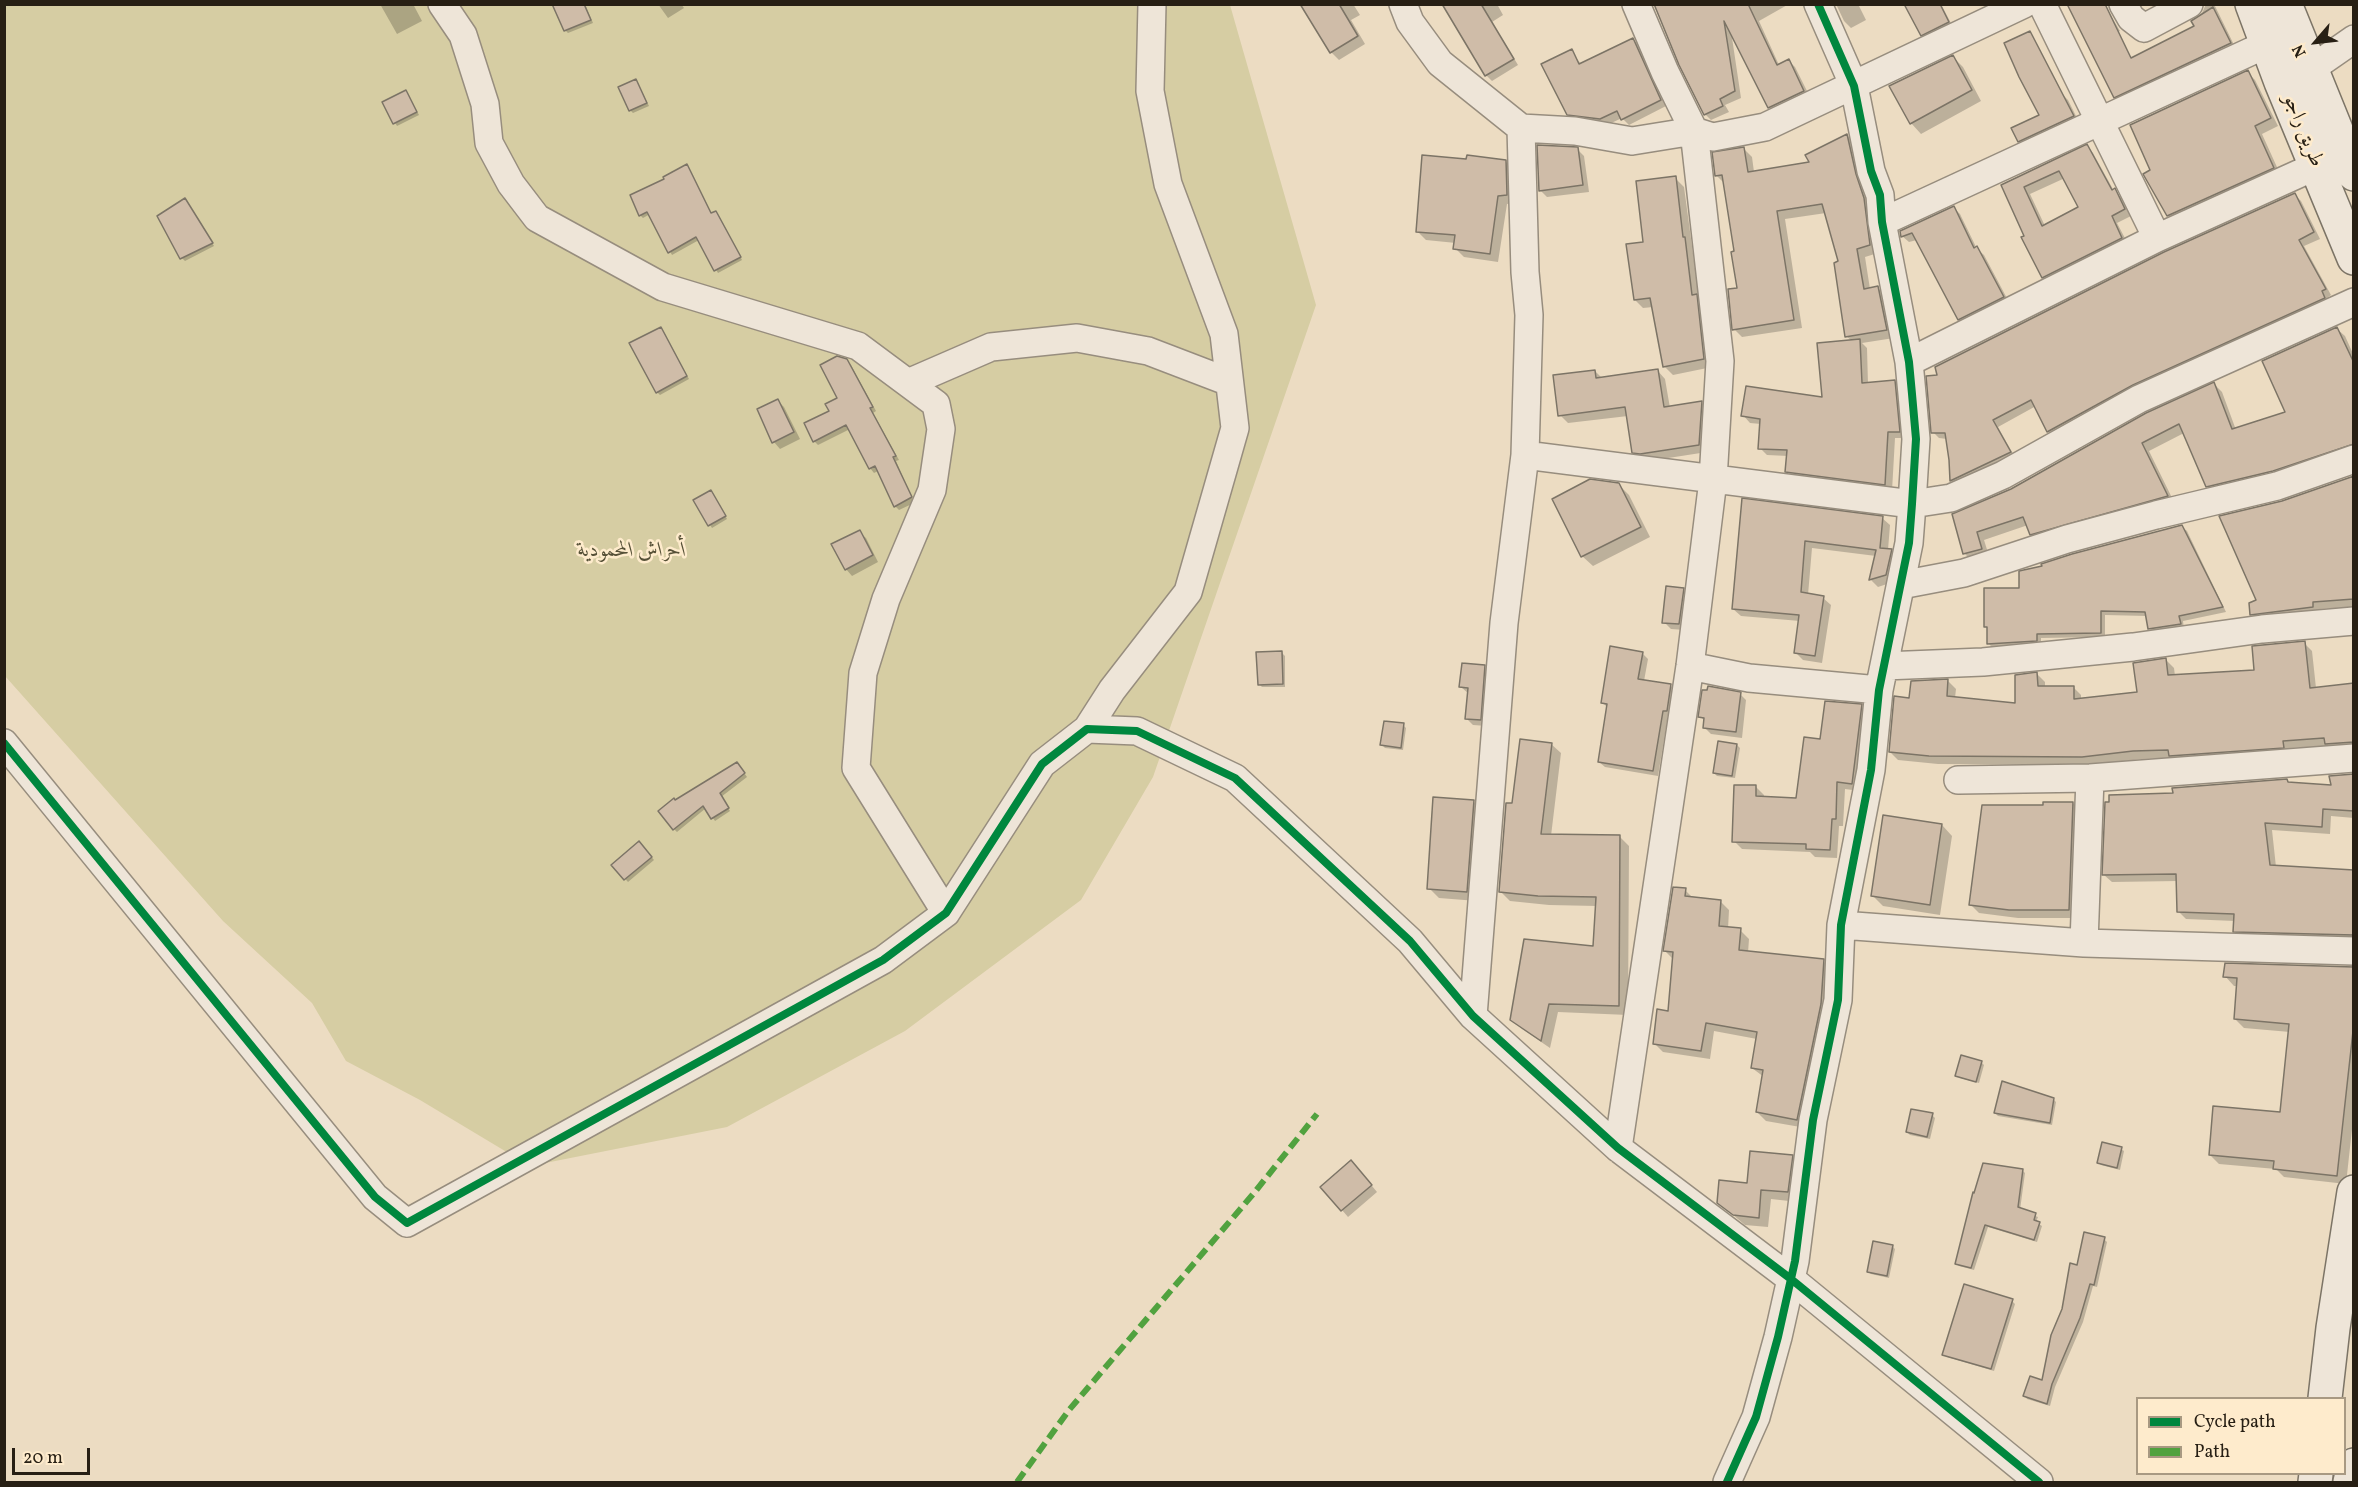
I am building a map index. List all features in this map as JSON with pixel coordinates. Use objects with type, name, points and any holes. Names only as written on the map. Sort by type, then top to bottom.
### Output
[{"type":"main road","name":"طريق راجو","points":[[2253,4],[2281,82],[2354,258]]},
{"type":"main road","name":"طريق راجو","points":[[2285,4],[2354,174]]},
{"type":"main road","points":[[2325,1397],[2333,1328],[2354,1192]]},
{"type":"main road","points":[[2350,1482],[2354,1465]]},
{"type":"street","points":[[442,4],[463,35],[485,104],[489,143],[511,184],[537,218],[663,288],[858,346],[936,404],[941,429],[932,490],[886,599],[863,674],[856,768],[946,914]]},
{"type":"street","points":[[4,743],[375,1197],[407,1223],[883,960],[946,914],[1042,764],[1087,729],[1112,690],[1188,592],[1234,428],[1224,334],[1168,184],[1150,91],[1152,4]]},
{"type":"street","points":[[1403,4],[1410,22],[1440,63],[1521,128],[1575,131],[1632,141],[1694,131],[1713,137],[1765,127],[2024,4]]},
{"type":"street","points":[[1618,1148],[1690,666],[1713,480],[1720,361],[1694,131],[1665,72],[1636,4]]},
{"type":"street","points":[[1727,1482],[1756,1417],[1791,1278],[1813,1120],[1838,1000],[1841,925],[1871,770],[1882,678],[1910,543],[1916,439],[1909,362],[1882,222],[1880,195],[1871,171],[1854,86],[1818,4]]},
{"type":"street","points":[[2042,4],[2157,238]]},
{"type":"street","points":[[2123,4],[2131,18],[2144,28],[2189,4]]},
{"type":"street","points":[[2281,82],[2311,69],[2354,39]]},
{"type":"street","points":[[1882,222],[2267,44]]},
{"type":"street","points":[[1473,1016],[1503,623],[1526,455],[1529,315],[1525,272],[1521,128]]},
{"type":"street","points":[[1909,362],[2157,238],[2316,166]]},
{"type":"street","points":[[1526,455],[1912,504],[1951,498],[2003,475],[2139,399],[2354,302]]},
{"type":"street","points":[[908,383],[991,347],[1077,338],[1148,351],[1229,382]]},
{"type":"street","points":[[1901,585],[1964,573],[2067,539],[2156,514],[2277,486],[2354,459]]},
{"type":"street","points":[[1690,666],[1749,678],[1882,678],[1983,662],[2133,647],[2262,629],[2354,621]]},
{"type":"street","points":[[1087,729],[1137,731],[1235,778],[1410,941],[1473,1016],[1618,1148],[1791,1278],[2039,1482]]},
{"type":"street","points":[[1958,780],[2090,778],[2354,758]]},
{"type":"street","points":[[2085,943],[2090,778]]},
{"type":"street","points":[[1841,925],[2085,943],[2354,951]]},
{"type":"green space","name":"أحراش المحمودية","points":[[4,5],[1230,5],[1316,305],[1153,777],[1081,900],[905,1031],[727,1127],[530,1166],[420,1100],[346,1061],[312,1003],[223,921],[5,676]]},
{"type":"building","points":[[552,4],[584,4],[591,20],[564,31]]},
{"type":"building","points":[[1300,4],[1339,4],[1358,36],[1330,53]]},
{"type":"building","points":[[1442,4],[1481,4],[1514,59],[1485,76]]},
{"type":"building","points":[[1654,4],[1748,4],[1777,65],[1789,59],[1804,91],[1768,108],[1724,21],[1735,91],[1720,99],[1723,106],[1704,115],[1679,65]]},
{"type":"building","points":[[1904,4],[1940,4],[1949,22],[1921,36]]},
{"type":"building","points":[[2067,4],[2105,4],[2131,58],[2194,26],[2191,21],[2213,7],[2231,43],[2114,98]]},
{"type":"building","points":[[2030,31],[2074,116],[2018,142],[2011,128],[2039,115],[2004,43]]},
{"type":"building","points":[[1633,38],[1661,100],[1621,120],[1617,111],[1600,119],[1567,115],[1541,64],[1572,49],[1579,64]]},
{"type":"building","points":[[1953,55],[1972,90],[1910,124],[1889,86]]},
{"type":"building","points":[[2248,70],[2271,118],[2255,126],[2274,168],[2167,216],[2143,174],[2150,170],[2130,125]]},
{"type":"building","points":[[636,79],[647,103],[629,111],[618,87]]},
{"type":"building","points":[[406,90],[417,112],[393,124],[382,102]]},
{"type":"building","points":[[1847,134],[1864,198],[1870,245],[1857,249],[1864,289],[1878,286],[1887,330],[1845,337],[1834,263],[1838,261],[1822,204],[1777,211],[1794,320],[1732,330],[1728,289],[1737,288],[1731,252],[1734,251],[1722,175],[1715,176],[1712,152],[1744,147],[1748,172],[1809,162],[1805,155]]},
{"type":"building","points":[[2087,144],[2112,190],[2115,188],[2125,209],[2112,216],[2122,238],[2042,278],[2021,237],[2024,236],[2001,185]],"holes":[[[2059,171],[2078,207],[2042,226],[2024,187]]]},
{"type":"building","points":[[1537,145],[1578,147],[1583,185],[1539,191]]},
{"type":"building","points":[[1422,155],[1466,159],[1467,155],[1506,160],[1507,195],[1498,196],[1490,254],[1453,249],[1455,235],[1416,232]]},
{"type":"building","points":[[687,164],[711,213],[716,211],[741,257],[714,271],[696,237],[668,253],[647,212],[639,216],[630,195],[664,179],[663,177]]},
{"type":"building","points":[[1676,176],[1692,295],[1697,294],[1704,359],[1663,367],[1650,298],[1634,300],[1626,244],[1643,242],[1636,181]]},
{"type":"building","points":[[2295,193],[2314,232],[2299,240],[2326,289],[2322,291],[2325,298],[2133,385],[2047,432],[2031,400],[1993,420],[2011,452],[1950,481],[1945,433],[1931,433],[1926,376],[1937,375],[1935,367],[2164,252]]},
{"type":"building","points":[[185,198],[213,243],[180,259],[157,216]]},
{"type":"building","points":[[1954,206],[1974,248],[1977,246],[2004,297],[1958,320],[1912,233],[1901,237],[1900,231]]},
{"type":"building","points":[[661,327],[687,376],[656,393],[629,343]]},
{"type":"building","points":[[2337,327],[2354,363],[2354,444],[2273,471],[2206,487],[2179,424],[2142,443],[2168,496],[2030,535],[2023,517],[1977,532],[1982,549],[1963,554],[1952,514],[2011,489],[2146,413],[2214,382],[2232,429],[2285,412],[2262,361]]},
{"type":"building","points":[[1860,339],[1862,383],[1895,380],[1900,432],[1888,432],[1885,485],[1785,472],[1787,450],[1758,449],[1760,419],[1741,416],[1746,386],[1822,397],[1817,343]]},
{"type":"building","points":[[837,356],[847,359],[873,407],[870,408],[896,456],[893,457],[912,497],[894,507],[875,466],[869,469],[846,425],[813,442],[804,423],[829,411],[825,404],[837,398],[820,365]]},
{"type":"building","points":[[1658,369],[1664,407],[1702,401],[1699,445],[1640,454],[1632,453],[1625,407],[1558,416],[1553,375],[1595,370],[1596,378]]},
{"type":"building","points":[[778,399],[794,432],[772,443],[757,409]]},
{"type":"building","points":[[2354,476],[2354,599],[2313,602],[2313,607],[2250,615],[2249,603],[2256,600],[2219,516],[2282,501]]},
{"type":"building","points":[[1590,479],[1619,483],[1641,527],[1581,557],[1552,499]]},
{"type":"building","points":[[711,490],[726,516],[708,526],[693,500]]},
{"type":"building","points":[[1742,498],[1883,516],[1880,548],[1892,549],[1886,575],[1869,580],[1876,550],[1805,541],[1801,592],[1824,596],[1815,656],[1794,653],[1799,615],[1732,609]]},
{"type":"building","points":[[2182,525],[2223,607],[2179,616],[2181,624],[2148,629],[2145,612],[2101,611],[2101,633],[2037,634],[2037,641],[1987,644],[1987,627],[1984,627],[1984,588],[2019,588],[2019,571],[2042,566],[2041,564],[2072,554]]},
{"type":"building","points":[[860,530],[873,555],[845,570],[831,544]]},
{"type":"building","points":[[1666,586],[1684,588],[1679,624],[1662,623]]},
{"type":"building","points":[[2305,641],[2310,688],[2354,683],[2354,742],[2325,744],[2324,738],[2283,741],[2284,748],[2169,756],[2168,750],[2133,751],[2082,757],[1929,756],[1889,752],[1894,696],[1909,698],[1911,681],[1948,679],[1947,696],[2015,703],[2015,675],[2037,672],[2038,686],[2074,686],[2074,699],[2137,692],[2133,663],[2166,658],[2168,675],[2254,670],[2252,646]]},
{"type":"building","points":[[1610,646],[1643,652],[1638,679],[1671,684],[1667,711],[1663,711],[1653,771],[1598,762],[1607,704],[1601,703]]},
{"type":"building","points":[[1282,651],[1283,684],[1258,685],[1256,652]]},
{"type":"building","points":[[1462,663],[1485,665],[1481,720],[1465,719],[1468,688],[1459,687]]},
{"type":"building","points":[[1708,686],[1741,692],[1736,732],[1703,728],[1704,718],[1698,717],[1702,690],[1707,690]]},
{"type":"building","points":[[1825,701],[1862,704],[1852,784],[1837,782],[1836,819],[1832,819],[1830,850],[1806,849],[1806,844],[1732,842],[1734,785],[1756,785],[1756,796],[1796,798],[1804,737],[1820,739]]},
{"type":"building","points":[[1384,721],[1404,723],[1401,748],[1380,745]]},
{"type":"building","points":[[1520,739],[1552,743],[1541,834],[1620,835],[1619,1006],[1549,1004],[1541,1041],[1510,1020],[1524,939],[1593,946],[1596,897],[1538,896],[1499,892],[1506,803],[1512,803]]},
{"type":"building","points":[[1718,741],[1737,744],[1732,776],[1713,773]]},
{"type":"building","points":[[737,762],[745,773],[720,793],[729,808],[711,819],[703,806],[673,830],[658,811],[674,798],[675,800]]},
{"type":"building","points":[[2354,774],[2354,811],[2323,809],[2322,827],[2265,823],[2270,865],[2354,870],[2354,935],[2233,932],[2234,914],[2177,912],[2176,874],[2102,875],[2105,802],[2109,802],[2109,795],[2173,793],[2172,788],[2287,779],[2288,782],[2331,785],[2329,776]]},
{"type":"building","points":[[1433,797],[1474,800],[1467,892],[1427,889]]},
{"type":"building","points":[[2043,802],[2073,802],[2069,910],[2009,910],[1969,905],[1982,805],[2043,805]]},
{"type":"building","points":[[1883,815],[1942,824],[1930,905],[1871,896]]},
{"type":"building","points":[[639,841],[652,857],[624,880],[611,865]]},
{"type":"building","points":[[1673,887],[1686,888],[1685,896],[1721,900],[1719,926],[1741,928],[1739,950],[1824,959],[1821,1004],[1797,1120],[1756,1112],[1763,1070],[1751,1068],[1757,1032],[1706,1023],[1701,1051],[1653,1044],[1657,1009],[1668,1011],[1673,952],[1663,951]]},
{"type":"building","points":[[2225,963],[2354,967],[2354,1022],[2337,1176],[2273,1169],[2274,1161],[2209,1155],[2213,1106],[2280,1112],[2289,1024],[2234,1019],[2237,978],[2223,977]]},
{"type":"building","points":[[1961,1055],[1982,1061],[1976,1082],[1955,1076]]},
{"type":"building","points":[[2002,1081],[2054,1098],[2050,1123],[1994,1113]]},
{"type":"building","points":[[1911,1109],[1933,1113],[1927,1137],[1906,1132]]},
{"type":"building","points":[[2102,1142],[2122,1147],[2117,1168],[2097,1163]]},
{"type":"building","points":[[1750,1151],[1793,1155],[1788,1192],[1761,1190],[1759,1218],[1733,1215],[1717,1203],[1719,1180],[1747,1183]]},
{"type":"building","points":[[1351,1160],[1372,1185],[1341,1211],[1320,1187]]},
{"type":"building","points":[[1983,1163],[2023,1169],[2018,1207],[2036,1213],[2034,1220],[2040,1222],[2034,1240],[1985,1225],[1971,1268],[1955,1264],[1973,1192]]},
{"type":"building","points":[[2084,1232],[2105,1237],[2094,1285],[2090,1284],[2080,1318],[2052,1384],[2047,1404],[2023,1396],[2030,1376],[2042,1380],[2051,1335],[2062,1309],[2070,1263],[2077,1265]]},
{"type":"building","points":[[1873,1241],[1893,1245],[1887,1276],[1867,1272]]},
{"type":"building","points":[[1964,1284],[2013,1299],[1991,1369],[1942,1355]]},
{"type":"marked path","points":[[1017,1482],[1069,1410],[1254,1193],[1317,1114]]},
{"type":"cycle path","points":[[1727,1482],[1756,1417],[1778,1337],[1795,1261],[1813,1120],[1838,1000],[1841,925],[1871,770],[1879,690],[1909,543],[1912,504],[1916,439],[1909,362],[1882,222],[1880,195],[1871,171],[1854,86],[1818,4]]},
{"type":"cycle path","points":[[4,743],[375,1197],[407,1223],[883,960],[946,913],[1042,764],[1087,729],[1137,731],[1235,778],[1410,941],[1473,1016],[1618,1148],[1791,1279],[2039,1482]]}]
